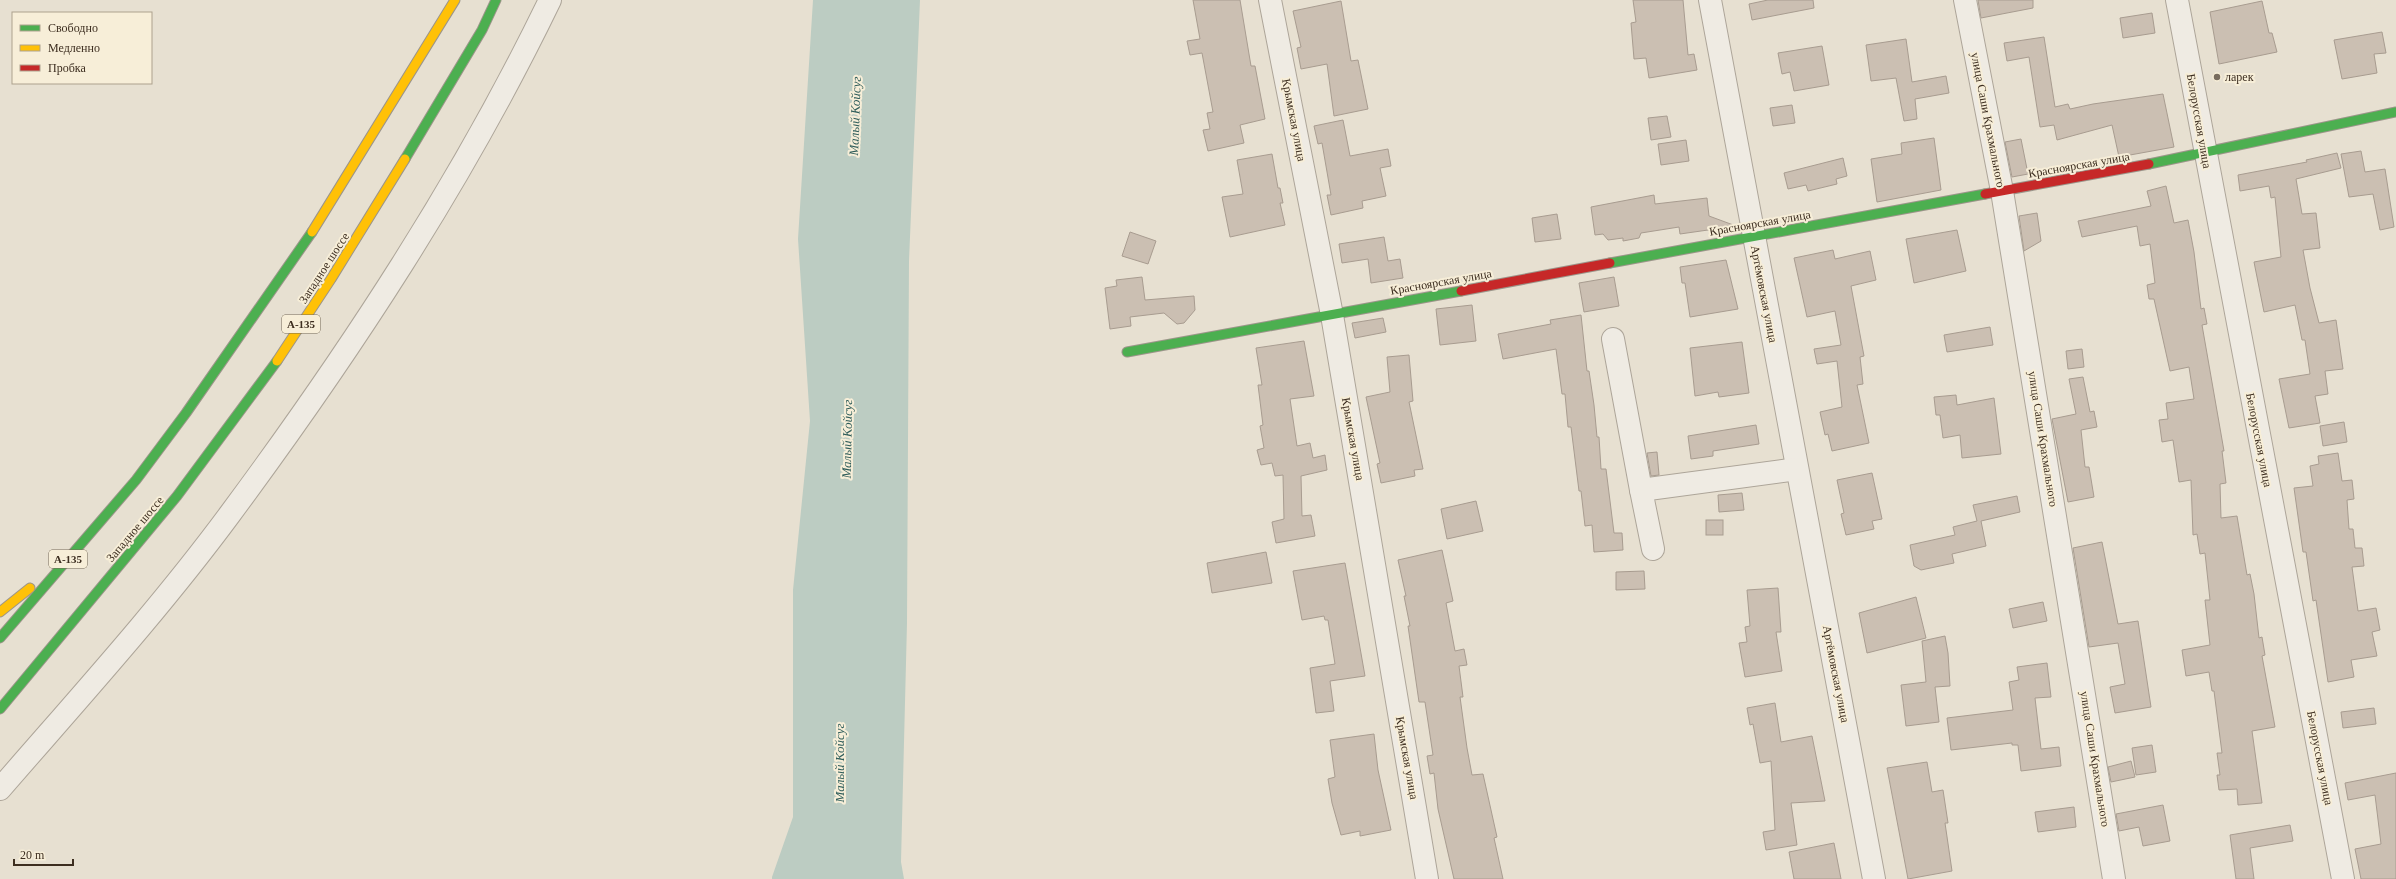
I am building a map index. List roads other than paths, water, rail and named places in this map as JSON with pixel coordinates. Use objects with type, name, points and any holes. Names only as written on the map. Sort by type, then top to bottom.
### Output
[{"type":"main road","name":"А-135","points":[[0,638],[136,480],[303,247],[455,0]]},
{"type":"main road","name":"Западное шоссе","points":[[71,625],[170,506],[230,428],[340,266],[482,30],[496,0]]},
{"type":"main road","name":"Красноярская улица","points":[[1127,352],[2205,154],[2396,112]]},
{"type":"main road","points":[[0,612],[28,590],[136,480]]},
{"type":"main road","name":"А-135","points":[[0,702],[71,625]]},
{"type":"main road","points":[[0,709],[71,625]]},
{"type":"street","points":[[0,789],[126,645],[214,534],[324,382],[392,282],[460,168],[514,73],[550,0]]},
{"type":"street","name":"Крымская улица","points":[[1270,0],[1332,315],[1427,879]]},
{"type":"street","name":"Артёмовская улица","points":[[1710,0],[1874,879]]},
{"type":"street","name":"улица Саши Крахмального","points":[[1965,0],[2002,191],[2114,879]]},
{"type":"street","name":"Белорусская улица","points":[[2177,0],[2343,879]]},
{"type":"street","points":[[1613,339],[1653,549]]},
{"type":"street","points":[[1641,490],[1797,469]]},
{"type":"water","name":"Малый Койсуг","points":[[813,0],[920,0],[909,261],[907,623],[901,862],[904,879],[772,879],[793,817],[793,590],[810,421],[798,239]]},
{"type":"place","name":"ларек","points":[[2217,77]]}]
